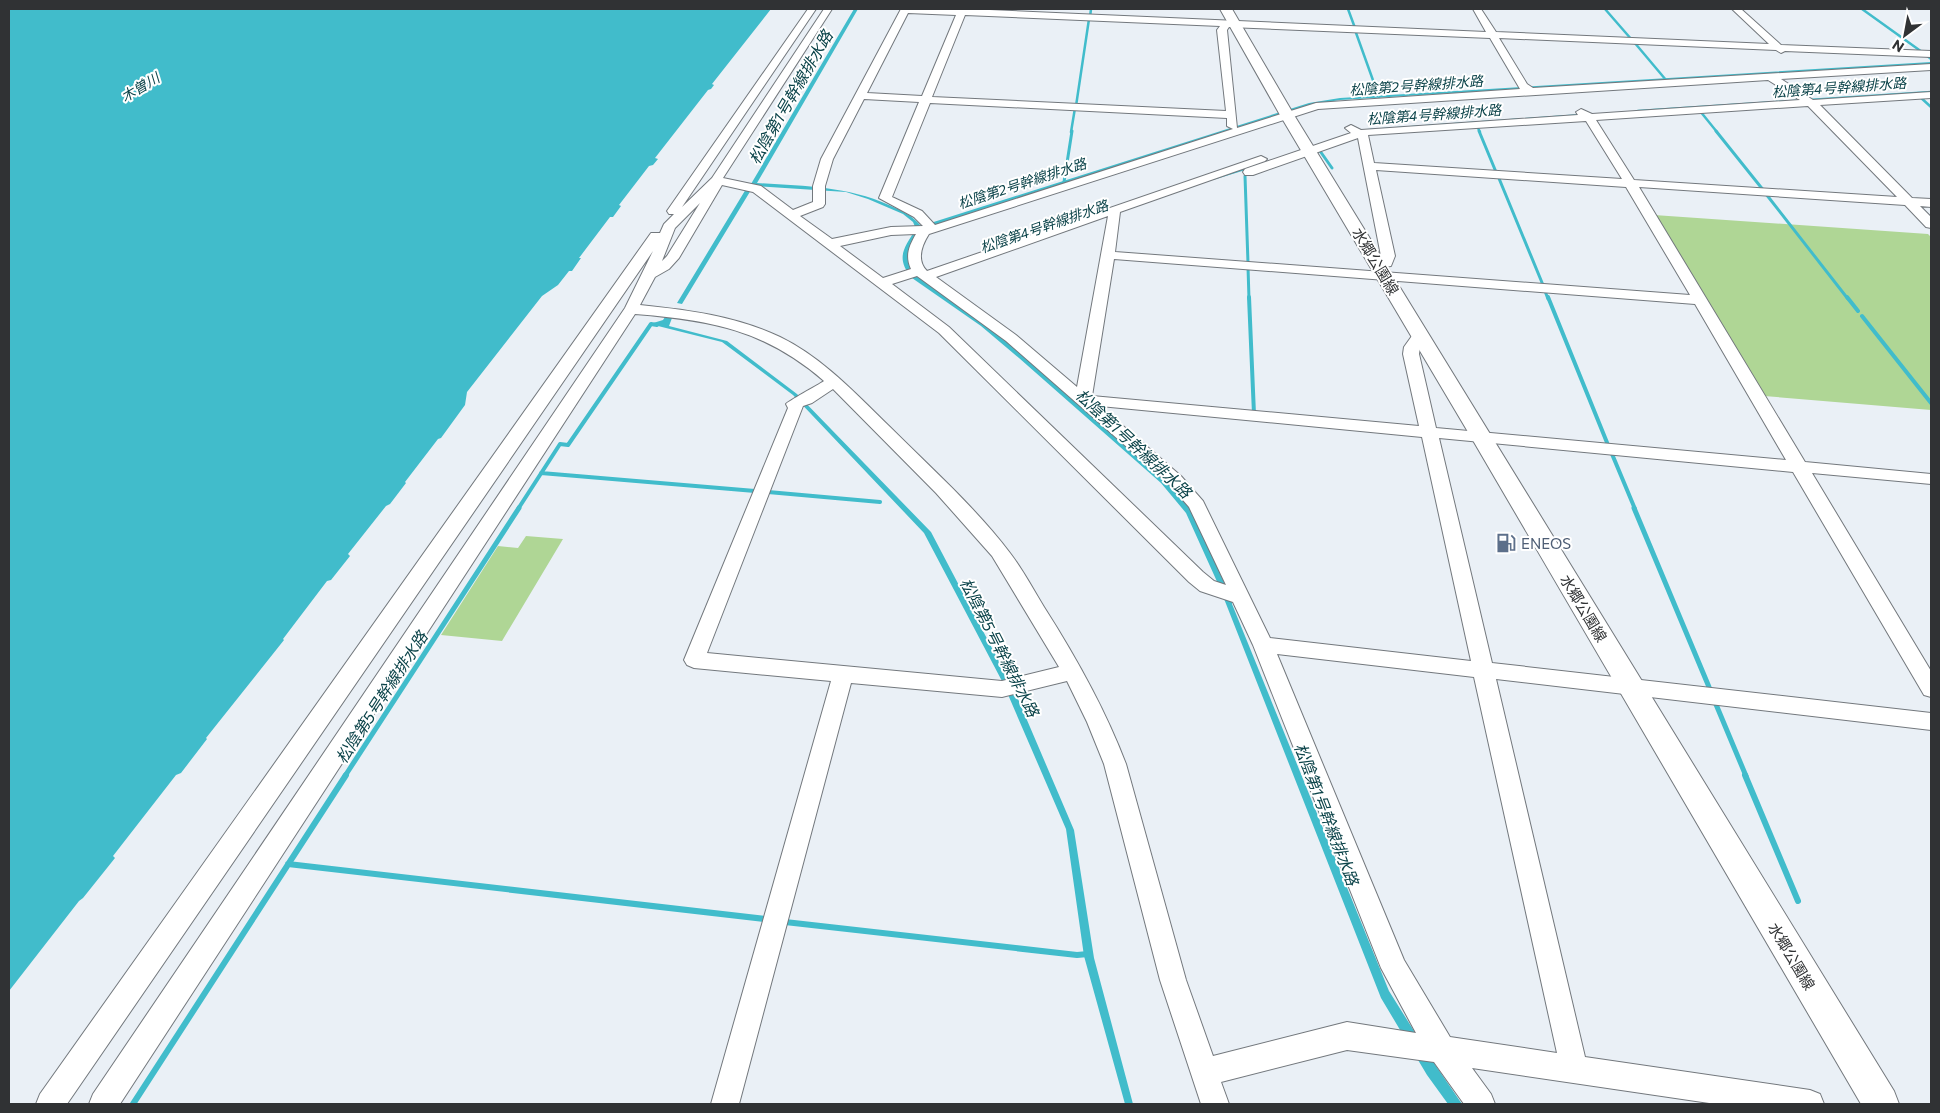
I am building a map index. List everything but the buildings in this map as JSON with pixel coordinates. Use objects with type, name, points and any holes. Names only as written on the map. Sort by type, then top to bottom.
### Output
[{"type":"main road","name":"水郷公園線","points":[[1226,9],[1230,24],[1382,270],[1419,336],[1482,437],[1881,1104]]},
{"type":"street","points":[[50,1104],[666,227],[812,9]]},
{"type":"street","points":[[103,1104],[632,309],[649,275],[666,227],[716,180],[828,9]]},
{"type":"street","points":[[791,214],[819,204],[818,189],[827,159],[905,9],[1778,47],[1928,61]]},
{"type":"street","points":[[1476,9],[1527,89]]},
{"type":"street","points":[[1736,9],[1803,67]]},
{"type":"street","points":[[925,229],[918,214],[885,198],[962,10]]},
{"type":"street","points":[[1230,24],[1222,30],[1236,125]]},
{"type":"street","points":[[829,244],[871,234],[925,229],[1236,125],[1316,106],[1527,89],[1765,75],[1803,67],[1900,65],[1928,61]]},
{"type":"street","points":[[1765,75],[1807,100],[1931,224]]},
{"type":"street","points":[[1807,100],[1931,89]]},
{"type":"street","points":[[880,283],[1112,212],[1356,131],[1807,100],[1931,95]]},
{"type":"street","points":[[860,96],[926,99],[1236,125]]},
{"type":"street","points":[[1585,114],[1630,183],[1931,688]]},
{"type":"street","points":[[1356,131],[1368,166],[1388,256],[1382,270]]},
{"type":"street","points":[[1249,172],[1306,147]]},
{"type":"street","points":[[1368,166],[1931,203]]},
{"type":"street","points":[[716,180],[751,187],[791,214],[944,330],[1196,577],[1212,588],[1239,597]]},
{"type":"street","points":[[649,275],[664,266],[672,258],[716,187],[716,180]]},
{"type":"street","points":[[1084,400],[1108,255],[1112,212]]},
{"type":"street","points":[[925,229],[914,249],[917,273],[1011,338],[1175,480],[1197,505],[1262,644],[1394,968],[1436,1048],[1481,1104]]},
{"type":"street","points":[[1108,255],[1382,270],[1699,300]]},
{"type":"street","points":[[632,309],[678,313],[761,333],[795,351],[834,381],[934,480],[1001,554],[1072,672],[1106,740],[1115,764],[1173,980],[1215,1104]]},
{"type":"street","points":[[1419,336],[1412,347],[1411,354],[1574,1069]]},
{"type":"street","points":[[834,381],[794,404],[796,408],[694,660],[843,675],[1012,687],[1072,672]]},
{"type":"street","points":[[1084,400],[1931,479]]},
{"type":"street","points":[[1262,644],[1931,721]]},
{"type":"street","points":[[725,1104],[843,675]]},
{"type":"street","points":[[1204,1072],[1347,1036],[1810,1104]]},
{"type":"green space","points":[[1654,215],[1928,234],[1931,237],[1931,410],[1764,396]]},
{"type":"green space","points":[[526,536],[563,539],[502,641],[441,635],[498,546],[518,548]]},
{"type":"water","name":"木曽川","points":[[9,9],[771,9],[712,84],[714,85],[711,89],[708,90],[655,158],[658,159],[653,165],[649,166],[619,205],[621,206],[613,217],[610,217],[579,258],[581,258],[572,271],[569,271],[558,285],[542,296],[467,392],[465,405],[441,438],[438,439],[390,504],[386,506],[348,554],[350,556],[331,580],[327,581],[181,773],[176,775],[113,856],[115,858],[9,991]]},
{"type":"water","points":[[854,9],[858,9],[757,183],[808,186],[840,190],[857,194],[902,211],[921,226],[1309,103],[1340,98],[1931,62],[1931,64],[1340,100],[1315,104],[935,226],[915,242],[908,253],[911,268],[918,276],[1024,355],[1169,483],[1195,514],[1224,582],[1232,591],[1232,604],[1389,991],[1462,1104],[1448,1104],[1427,1075],[1381,998],[1219,586],[1186,513],[1161,483],[1019,358],[981,326],[912,278],[904,265],[903,253],[916,229],[913,222],[903,214],[846,192],[756,186],[751,190],[682,304],[677,303],[746,189],[751,184]]},
{"type":"water","points":[[665,317],[672,318],[669,326],[727,341],[797,394],[931,532],[1015,692],[1074,830],[1094,958],[1133,1104],[1125,1104],[1084,956],[1066,829],[1003,683],[924,533],[793,395],[722,342],[650,324],[663,320]]},
{"type":"waterway","points":[[1090,17],[1091,9]]},
{"type":"waterway","points":[[1348,9],[1355,28]]},
{"type":"waterway","points":[[1605,9],[1632,40]]},
{"type":"waterway","points":[[1862,9],[1922,52]]},
{"type":"waterway","points":[[1076,106],[1089,19]]},
{"type":"waterway","name":"松陰第2号幹線排水路","points":[[1355,30],[1379,97]]},
{"type":"waterway","points":[[1634,42],[1666,80]]},
{"type":"waterway","points":[[1925,54],[1931,59]]},
{"type":"waterway","name":"松陰第4号幹線排水路","points":[[1638,111],[1931,92]]},
{"type":"waterway","points":[[1919,96],[1931,107]]},
{"type":"waterway","points":[[1071,132],[1075,108]]},
{"type":"waterway","points":[[1700,111],[1717,132]]},
{"type":"waterway","name":"松陰第4号幹線排水路","points":[[1359,131],[1357,131],[1583,115]]},
{"type":"waterway","points":[[1477,126],[1480,132]]},
{"type":"waterway","name":"松陰第2号幹線排水路","points":[[1064,182],[1072,131]]},
{"type":"waterway","points":[[1479,131],[1496,172]]},
{"type":"waterway","points":[[1716,131],[1764,191]]},
{"type":"waterway","points":[[1320,151],[1332,168]]},
{"type":"waterway","name":"松陰第4号幹線排水路","points":[[1214,178],[1250,167]]},
{"type":"waterway","points":[[1245,176],[1248,263]]},
{"type":"waterway","points":[[1498,176],[1543,285]]},
{"type":"waterway","points":[[1766,194],[1848,299]]},
{"type":"waterway","points":[[1248,267],[1249,299]]},
{"type":"waterway","points":[[1545,291],[1548,299]]},
{"type":"waterway","points":[[1249,297],[1254,414]]},
{"type":"waterway","points":[[1548,297],[1608,445]]},
{"type":"waterway","points":[[1847,297],[1858,311]]},
{"type":"waterway","points":[[1862,316],[1931,403]]},
{"type":"waterway","name":"松陰第5号幹線排水路","points":[[541,473],[560,444],[568,445],[651,324],[657,325]]},
{"type":"waterway","points":[[1612,454],[1635,509]]},
{"type":"waterway","name":"松陰第5号幹線排水路","points":[[518,509],[541,473]]},
{"type":"waterway","points":[[541,473],[755,491]]},
{"type":"waterway","points":[[768,492],[880,502]]},
{"type":"waterway","name":"松陰第5号幹線排水路","points":[[345,776],[519,508]]},
{"type":"waterway","points":[[1634,508],[1709,687]]},
{"type":"waterway","points":[[1715,702],[1746,776]]},
{"type":"waterway","name":"松陰第5号幹線排水路","points":[[288,864],[346,775]]},
{"type":"waterway","points":[[1745,775],[1798,901]]},
{"type":"waterway","name":"松陰第5号幹線排水路","points":[[133,1104],[288,864]]},
{"type":"waterway","points":[[288,864],[765,919]]},
{"type":"waterway","points":[[785,922],[1077,955],[1088,954]]},
{"type":"place","name":"ENEOS","points":[[1506,543]]},
{"type":"water label","name":"松陰第1号幹線排水路","points":[[790,97]]},
{"type":"water label","name":"松陰第1号幹線排水路","points":[[1134,443]]},
{"type":"water label","name":"松陰第1号幹線排水路","points":[[1327,814]]}]
